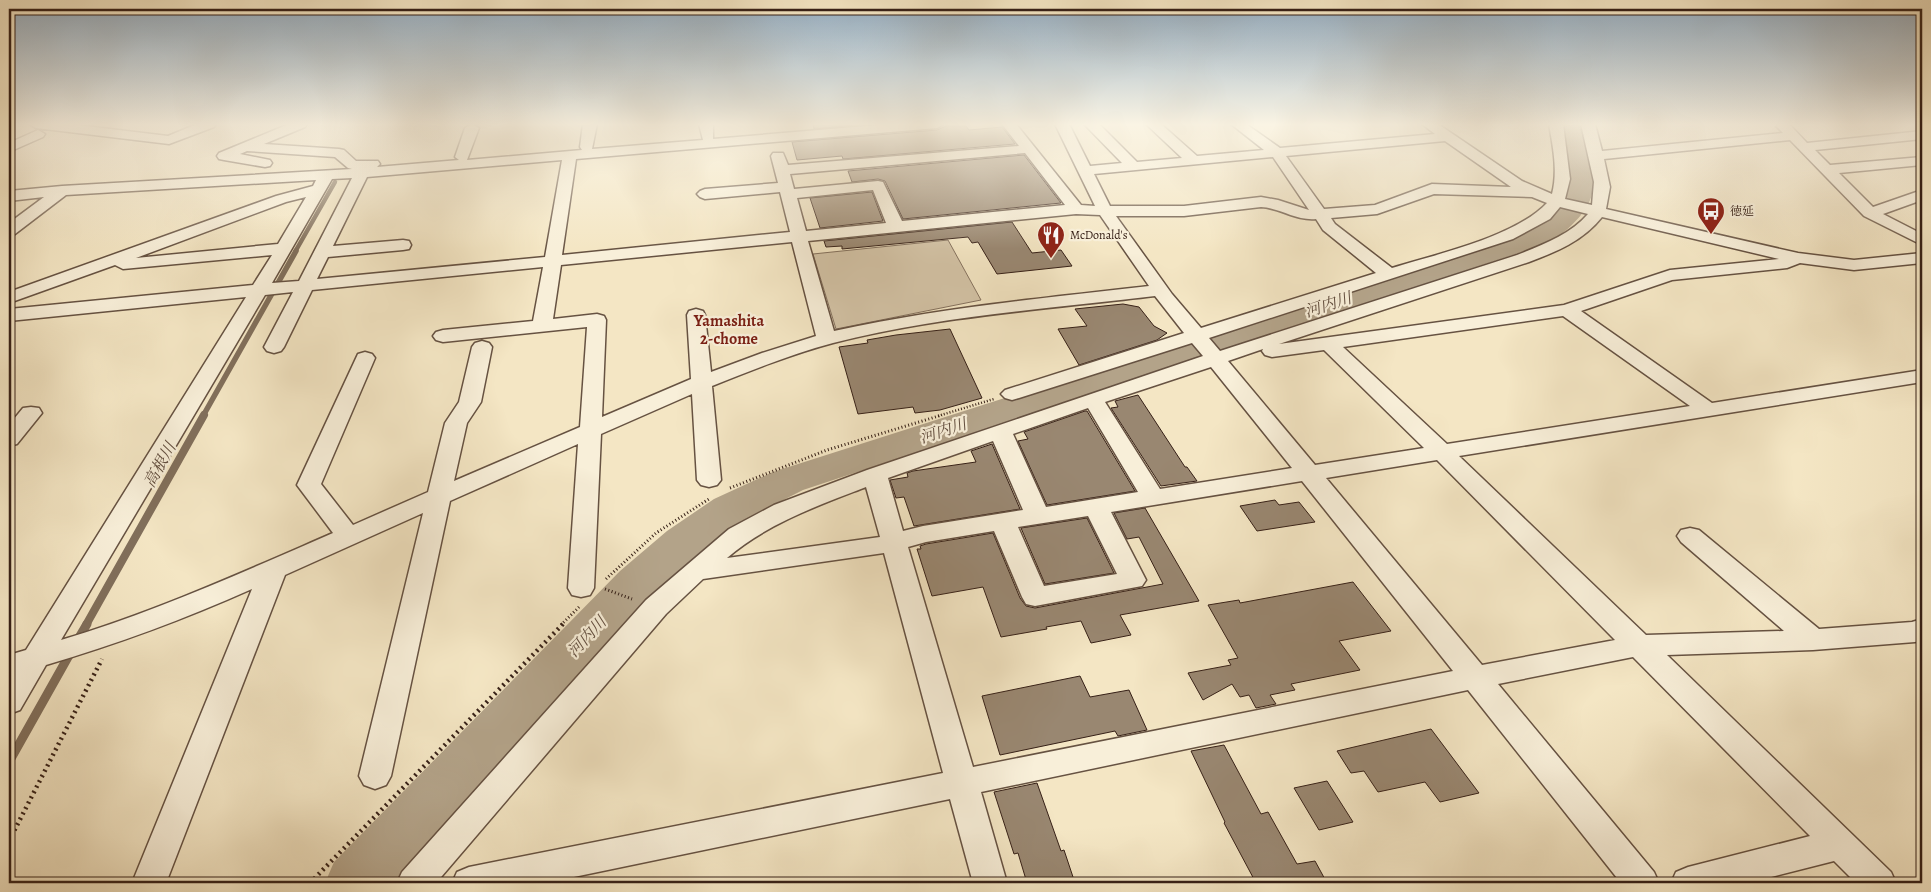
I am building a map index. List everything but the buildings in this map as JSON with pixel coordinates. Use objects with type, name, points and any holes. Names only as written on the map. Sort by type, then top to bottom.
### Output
[{"type":"street","points":[[285,166],[312,170],[322,182]]},
{"type":"street","points":[[9,298],[281,199],[322,182],[362,173],[447,166]]},
{"type":"street","points":[[542,326],[568,166]]},
{"type":"street","points":[[780,166],[826,339]]},
{"type":"street","points":[[781,170],[832,166]]},
{"type":"street","points":[[1041,166],[1076,209]]},
{"type":"street","points":[[1081,166],[1105,211],[1160,290],[1204,347],[1642,883]]},
{"type":"street","points":[[1084,171],[1137,166]]},
{"type":"street","points":[[1285,166],[1329,227],[1389,275]]},
{"type":"street","points":[[1490,166],[1517,184],[1560,203],[1798,258],[1854,265],[1922,258]]},
{"type":"street","points":[[414,883],[656,607],[694,572],[738,536],[783,510],[875,475],[1093,399],[1204,347],[1389,275],[1514,233],[1540,218],[1560,203],[1563,180],[1561,166]]},
{"type":"street","points":[[1012,394],[1204,347],[1534,255],[1572,236],[1594,211],[1603,187],[1598,166]]},
{"type":"street","points":[[1822,166],[1870,213],[1922,240]]},
{"type":"street","points":[[1826,170],[1873,166]]},
{"type":"street","points":[[274,347],[362,173]]},
{"type":"street","points":[[9,196],[63,191],[322,182]]},
{"type":"street","points":[[9,702],[30,660],[259,290],[322,182]]},
{"type":"street","points":[[705,194],[878,185],[896,227]]},
{"type":"street","points":[[9,315],[1076,209],[1184,211],[1261,202],[1273,203],[1298,213],[1318,214],[1377,209],[1432,189],[1533,192]]},
{"type":"street","points":[[9,231],[63,191]]},
{"type":"street","points":[[1870,213],[1922,194]]},
{"type":"street","points":[[323,252],[403,244]]},
{"type":"street","points":[[131,252],[120,264],[284,249]]},
{"type":"street","points":[[1204,347],[1328,343],[1567,310],[1670,275],[1787,263],[1798,258]]},
{"type":"street","points":[[30,660],[115,634],[185,608],[700,382],[768,357],[826,339],[937,316],[1160,290]]},
{"type":"street","points":[[1567,310],[1709,410]]},
{"type":"street","points":[[696,315],[709,480]]},
{"type":"street","points":[[443,336],[596,320],[591,430],[591,588]]},
{"type":"street","points":[[1328,343],[1442,452],[1879,883]]},
{"type":"street","points":[[376,776],[456,423],[470,402],[482,347]]},
{"type":"street","points":[[349,537],[309,485],[365,358]]},
{"type":"street","points":[[694,572],[894,543],[923,534],[1922,376]]},
{"type":"street","points":[[1093,399],[1154,498]]},
{"type":"street","points":[[9,439],[30,413]]},
{"type":"street","points":[[1000,431],[1038,516]]},
{"type":"street","points":[[875,475],[990,883]]},
{"type":"street","points":[[1003,522],[1035,598],[1132,580],[1096,507]]},
{"type":"street","points":[[1690,536],[1812,640]]},
{"type":"street","points":[[149,883],[273,571]]},
{"type":"street","points":[[469,883],[1638,646],[1812,640],[1920,633]]},
{"type":"street","points":[[1688,883],[1840,844]]},
{"type":"path","points":[[591,588],[636,600]]},
{"type":"path","points":[[9,841],[115,634]]},
{"type":"shaded area","points":[[948,240],[981,300],[836,329],[813,254]]},
{"type":"waterway","name":"河内川","points":[[357,883],[637,583],[683,542],[730,509],[788,481],[1541,236],[1554,226],[1573,206],[1580,190],[1579,166]]},
{"type":"waterway","name":"高根川","points":[[295,252],[335,182]]},
{"type":"waterway","name":"高根川","points":[[203,416],[296,251]]},
{"type":"waterway","name":"高根川","points":[[86,625],[204,415]]},
{"type":"waterway","name":"高根川","points":[[77,641],[87,624]]},
{"type":"waterway","name":"高根川","points":[[9,762],[72,650]]},
{"type":"place","name":"徳延","points":[[1711,235]]},
{"type":"place","name":"McDonald's","points":[[1051,259]]},
{"type":"district","name":"Yamashita 2-chome","points":[[729,330]]}]
